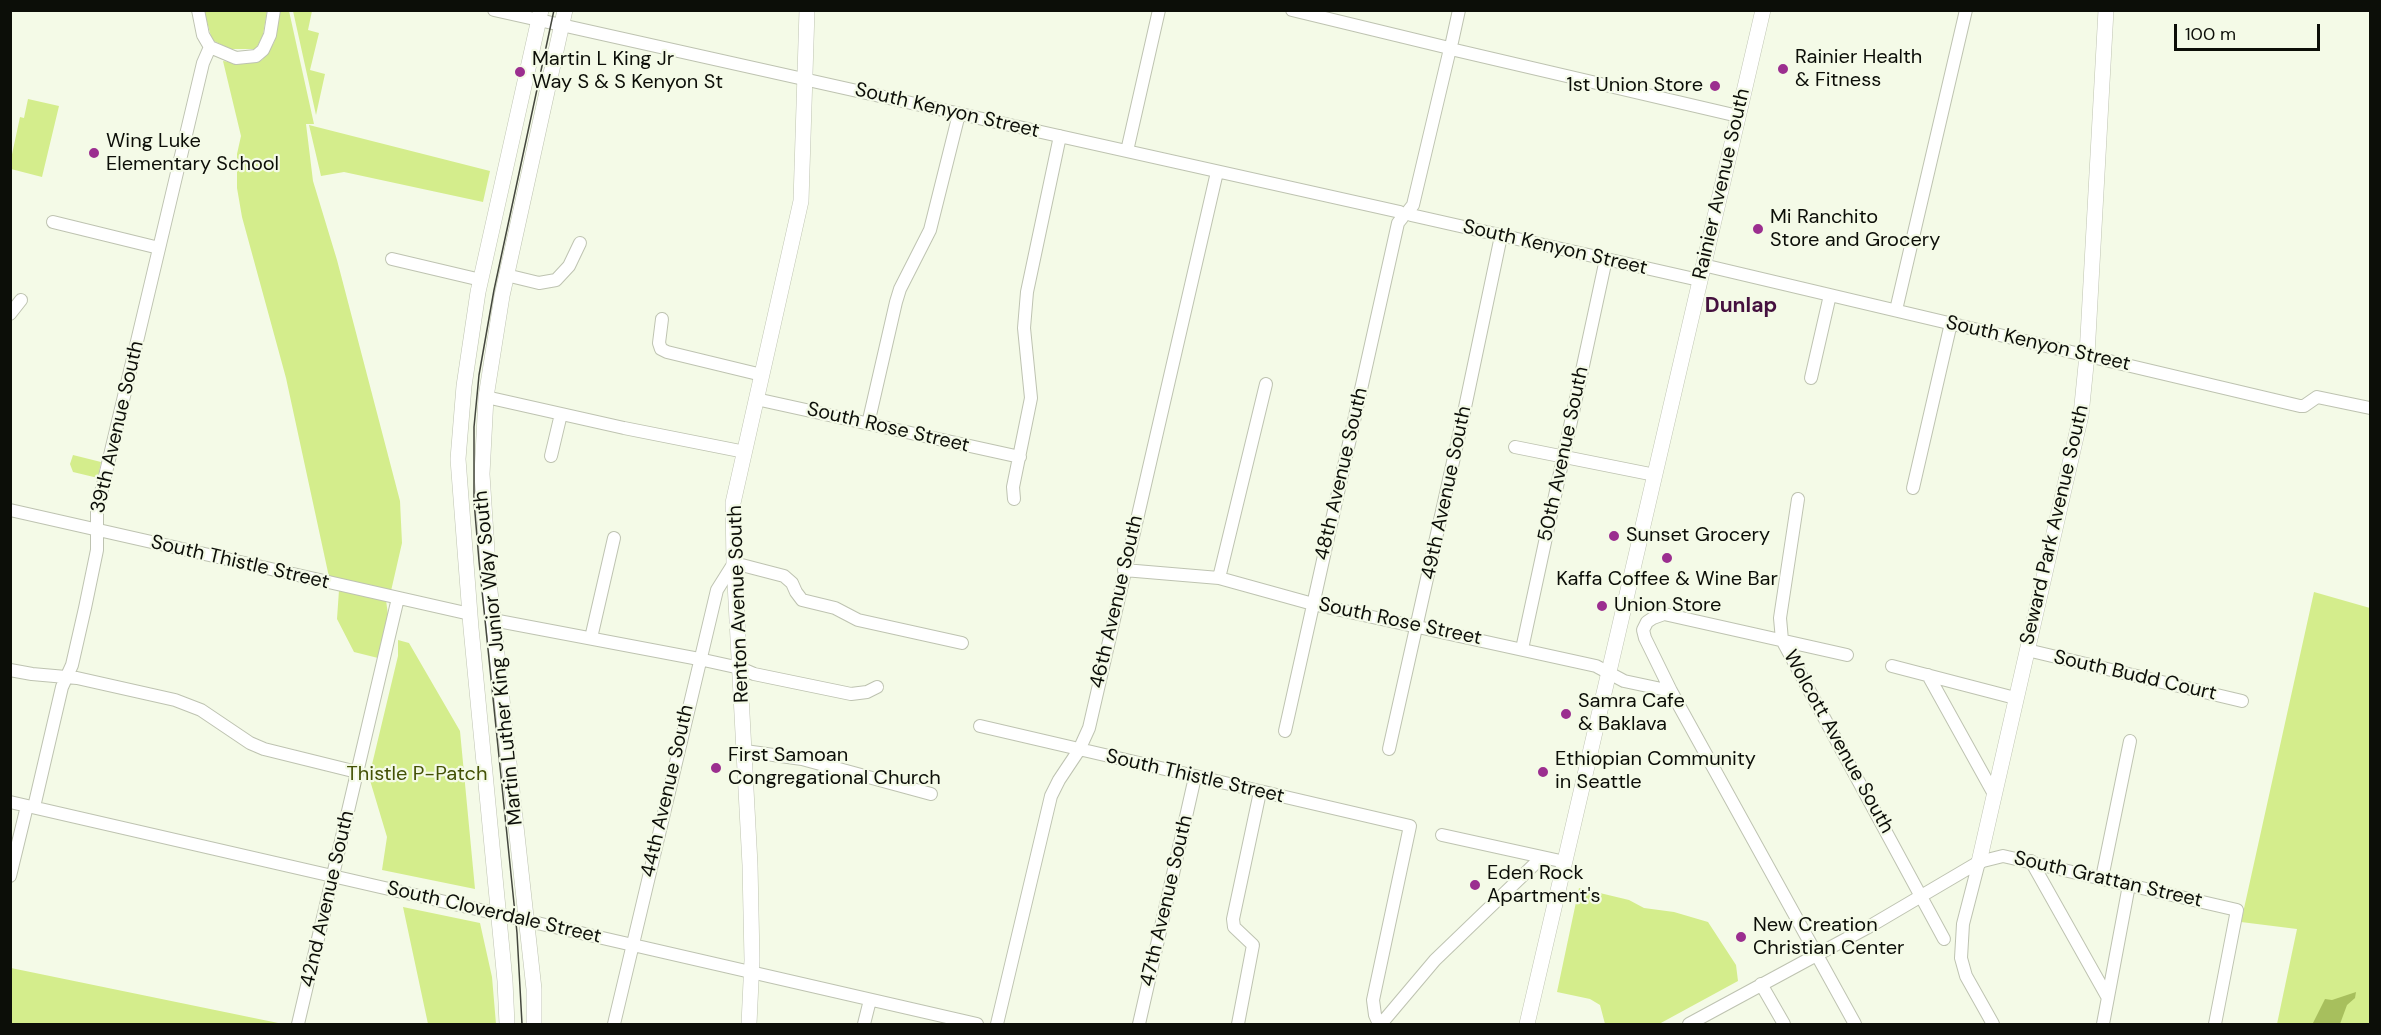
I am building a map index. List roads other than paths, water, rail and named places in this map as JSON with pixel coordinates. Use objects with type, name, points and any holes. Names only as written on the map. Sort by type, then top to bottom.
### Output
[{"type":"main road","name":"Renton Avenue South","points":[[749,1024],[752,972],[750,859],[734,563],[733,503],[801,201],[807,10]]},
{"type":"main road","name":"Rainier Avenue South","points":[[1527,1024],[1762,10]]},
{"type":"main road","name":"Seward Park Avenue South","points":[[1978,862],[2078,433],[2086,355],[2106,10]]},
{"type":"main road","name":"Martin Luther King Junior Way South","points":[[507,1024],[458,459],[464,386],[481,280],[540,16]]},
{"type":"main road","name":"Martin Luther King Junior Way South","points":[[534,1024],[534,988],[493,620],[482,495],[486,397],[506,275],[564,18]]},
{"type":"street","points":[[198,10],[203,35],[210,47],[236,58],[256,56],[268,43],[274,10]]},
{"type":"street","name":"South Kenyon Street","points":[[494,10],[564,18],[805,80],[1606,259],[1830,295],[2300,406],[2304,406],[2317,397],[2370,408]]},
{"type":"street","points":[[1127,151],[1159,10]]},
{"type":"street","points":[[1292,10],[1738,116]]},
{"type":"street","name":"48th Avenue South","points":[[1285,731],[1398,223],[1413,205],[1459,10]]},
{"type":"street","points":[[1896,310],[1966,10]]},
{"type":"street","name":"39th Avenue South","points":[[10,876],[31,807],[62,687],[72,664],[96,550],[97,510],[203,63],[210,47]]},
{"type":"street","points":[[868,424],[896,302],[900,289],[930,230],[959,114]]},
{"type":"street","points":[[1014,499],[1013,487],[1031,398],[1024,328],[1027,291],[1060,136]]},
{"type":"street","name":"46th Avenue South","points":[[997,1024],[1051,796],[1079,750],[1089,728],[1217,172]]},
{"type":"street","points":[[53,222],[159,248]]},
{"type":"street","name":"49th Avenue South","points":[[1389,749],[1418,626],[1501,236]]},
{"type":"street","points":[[506,275],[539,284],[556,280],[569,267],[580,243]]},
{"type":"street","points":[[392,259],[481,280]]},
{"type":"street","name":"50th Avenue South","points":[[1522,649],[1606,259]]},
{"type":"street","points":[[1811,378],[1830,295]]},
{"type":"street","points":[[10,314],[21,300]]},
{"type":"street","points":[[662,319],[659,343],[661,349],[762,375]]},
{"type":"street","points":[[1913,488],[1951,324]]},
{"type":"street","points":[[1219,578],[1266,384]]},
{"type":"street","points":[[486,397],[745,452]]},
{"type":"street","name":"South Rose Street","points":[[756,399],[1020,457]]},
{"type":"street","points":[[551,456],[561,414]]},
{"type":"street","points":[[1515,447],[1655,475]]},
{"type":"street","name":"Wolcott Avenue South","points":[[1798,499],[1780,618],[1782,640],[1944,939]]},
{"type":"street","name":"South Thistle Street","points":[[10,510],[470,614]]},
{"type":"street","points":[[591,638],[614,538]]},
{"type":"street","points":[[734,563],[784,576],[792,583],[802,600],[835,608],[858,620],[962,643]]},
{"type":"street","name":"44th Avenue South","points":[[614,1024],[699,659],[717,590],[734,563]]},
{"type":"street","name":"South Rose Street","points":[[1124,570],[1219,578],[1313,603],[1596,666],[1624,681],[1671,691]]},
{"type":"street","name":"42nd Avenue South","points":[[298,1024],[398,598]]},
{"type":"street","points":[[1847,656],[1664,614],[1647,622],[1643,630],[1671,691],[1855,1024]]},
{"type":"street","points":[[493,620],[699,659],[740,668],[754,674],[851,694],[867,692],[877,687]]},
{"type":"street","name":"South Budd Court","points":[[2027,650],[2242,701]]},
{"type":"street","points":[[1892,666],[2015,698]]},
{"type":"street","points":[[10,670],[32,675],[77,678],[188,704],[219,721],[250,744],[357,772]]},
{"type":"street","points":[[1928,675],[1994,794]]},
{"type":"street","name":"South Thistle Street","points":[[980,726],[1410,826],[1373,1000],[1375,1015],[1380,1024]]},
{"type":"street","points":[[2102,878],[2130,741]]},
{"type":"street","points":[[745,751],[802,759],[932,794]]},
{"type":"street","name":"47th Avenue South","points":[[1139,1024],[1195,777]]},
{"type":"street","points":[[1238,1024],[1253,945],[1234,927],[1233,919],[1260,792]]},
{"type":"street","name":"South Cloverdale Street","points":[[10,802],[976,1024]]},
{"type":"street","points":[[1442,835],[1565,862]]},
{"type":"street","name":"South Grattan Street","points":[[1978,862],[2002,856],[2031,861],[2237,910],[2215,1024]]},
{"type":"street","points":[[1380,1024],[1435,960],[1542,857]]},
{"type":"street","points":[[2031,861],[2108,998]]},
{"type":"street","points":[[1689,1024],[1922,896],[1978,862]]},
{"type":"street","name":"Seward Park Avenue South","points":[[1978,862],[1963,924],[1961,958],[1966,976],[1993,1024]]},
{"type":"street","points":[[2103,1024],[2129,885]]},
{"type":"street","points":[[1761,984],[1784,1024]]},
{"type":"street","points":[[864,1024],[870,999]]},
{"type":"tram line","points":[[522,1024],[517,933],[474,501],[474,427],[479,375],[494,290],[554,10]]},
{"type":"place","name":"Rainier Health & Fitness","points":[[1783,69]]},
{"type":"place","name":"Martin L King Jr Way S & S Kenyon St","points":[[520,72]]},
{"type":"place","name":"1st Union Store","points":[[1715,86]]},
{"type":"place","name":"Wing Luke Elementary School","points":[[94,153]]},
{"type":"place","name":"Mi Ranchito Store and Grocery","points":[[1758,229]]},
{"type":"place","name":"Sunset Grocery","points":[[1614,536]]},
{"type":"place","name":"Kaffa Coffee & Wine Bar","points":[[1667,558]]},
{"type":"place","name":"Union Store","points":[[1602,606]]},
{"type":"place","name":"Samra Cafe & Baklava","points":[[1566,714]]},
{"type":"place","name":"First Samoan Congregational Church","points":[[716,768]]},
{"type":"place","name":"Ethiopian Community in Seattle","points":[[1543,772]]},
{"type":"place","name":"Eden Rock Apartment's","points":[[1475,885]]},
{"type":"place","name":"New Creation Christian Center","points":[[1741,937]]},
{"type":"district","name":"Dunlap","points":[[1741,306]]},
{"type":"park label","name":"Thistle P-Patch","points":[[417,775]]}]
